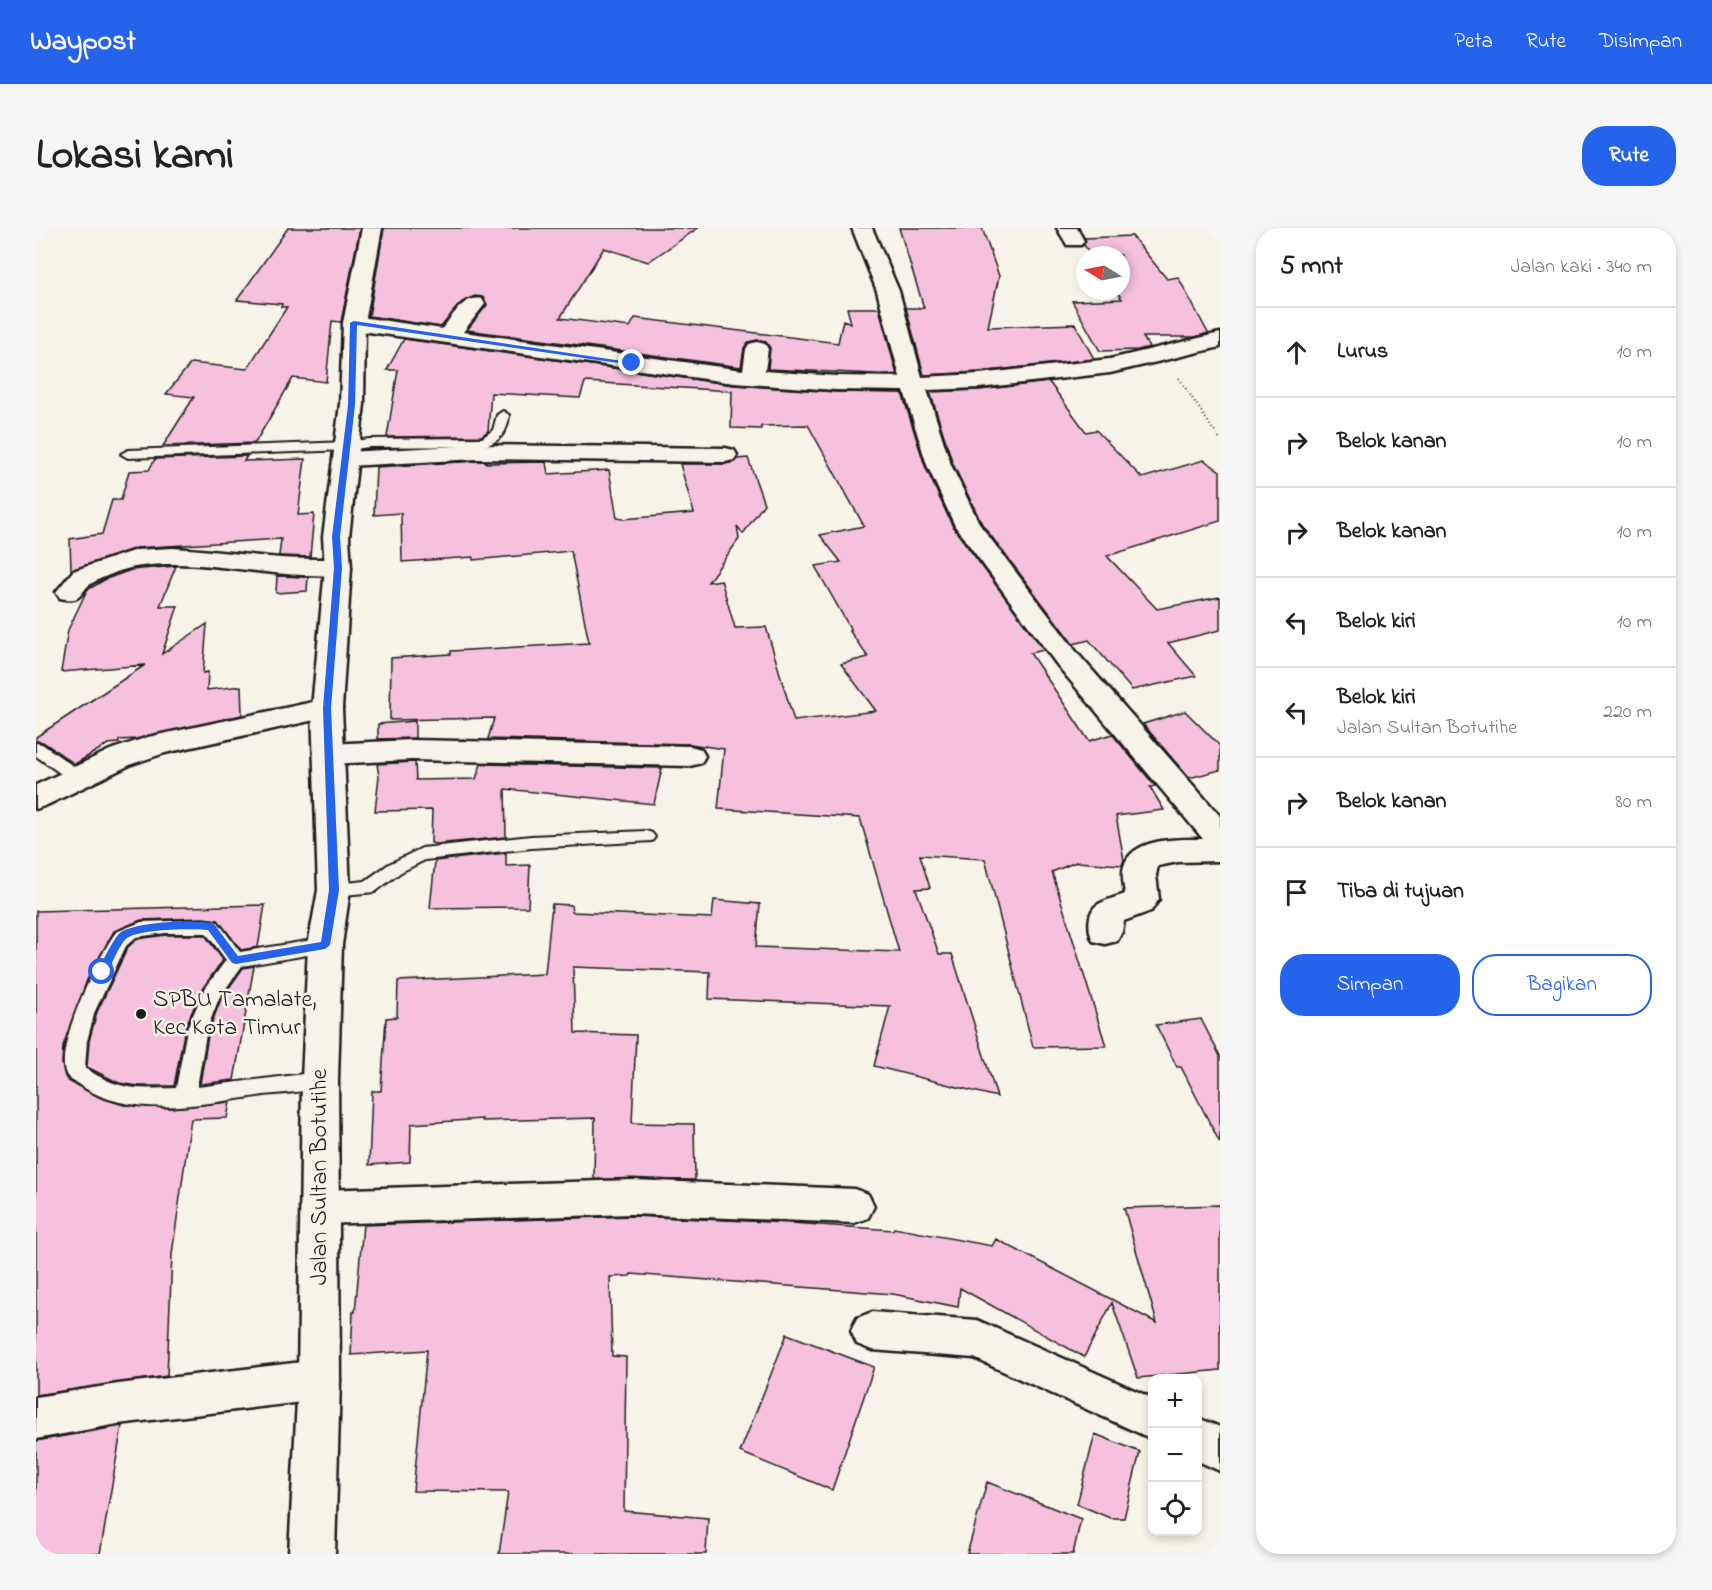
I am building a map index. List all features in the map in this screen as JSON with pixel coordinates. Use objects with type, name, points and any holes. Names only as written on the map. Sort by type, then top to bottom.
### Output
[{"type":"street","name":"Jalan Sultan Botutihe","points":[[312,1554],[319,1380],[320,1080],[325,945],[334,890],[327,708],[338,568],[336,537],[352,405],[354,323],[372,228]]},
{"type":"street","points":[[862,228],[888,291],[905,358],[939,465],[968,526],[1068,660],[1220,837]]},
{"type":"street","points":[[447,337],[474,303]]},
{"type":"street","points":[[354,323],[705,373],[836,383],[914,384],[979,381],[1110,366],[1220,340]]},
{"type":"street","points":[[753,377],[758,349]]},
{"type":"street","points":[[347,452],[725,455]]},
{"type":"street","points":[[69,592],[82,577],[136,558],[173,556],[217,558],[282,566],[338,568]]},
{"type":"street","points":[[36,798],[77,777],[159,744],[327,708]]},
{"type":"street","points":[[329,754],[411,750],[690,756]]},
{"type":"street","points":[[1105,932],[1108,914],[1142,899],[1139,885],[1141,862],[1147,856],[1157,853],[1220,850]]},
{"type":"street","points":[[320,1207],[632,1197],[854,1206]]},
{"type":"street","points":[[872,1331],[977,1339],[1148,1417]]},
{"type":"street","points":[[36,1418],[118,1404],[319,1380]]},
{"type":"street","points":[[1202,1441],[1220,1450]]},
{"type":"lane","points":[[128,454],[347,452],[369,442],[484,442],[497,436],[502,428],[503,415]]},
{"type":"lane","points":[[36,748],[77,777]]},
{"type":"lane","points":[[334,890],[369,887],[395,868],[422,854],[531,842],[646,837]]},
{"type":"lane","points":[[236,960],[211,927],[190,924],[135,931],[123,936],[102,972],[81,1018],[74,1054],[75,1072],[108,1091],[134,1097],[185,1095],[320,1080]]},
{"type":"lane","points":[[185,1095],[197,1029],[211,995],[236,960],[325,945]]},
{"type":"path","points":[[1162,353],[1220,440]]},
{"type":"building","points":[[288,228],[360,228],[341,322],[332,321],[326,382],[293,378],[255,443],[163,446],[194,397],[166,394],[191,363],[247,369],[287,307],[281,307],[282,304],[237,300]]},
{"type":"building","points":[[384,228],[698,228],[648,262],[604,248],[560,318],[630,327],[635,318],[838,343],[843,320],[851,323],[847,308],[879,308],[897,375],[768,369],[770,348],[766,342],[758,340],[748,342],[744,348],[741,367],[467,330],[487,305],[482,297],[475,296],[462,302],[441,327],[369,316]]},
{"type":"building","points":[[899,228],[982,228],[999,276],[988,327],[1075,324],[1094,359],[979,372],[924,375],[906,308],[924,308]]},
{"type":"building","points":[[1132,236],[1167,279],[1178,277],[1208,333],[1195,337],[1143,337],[1149,347],[1138,350],[1100,351],[1072,301],[1130,300],[1130,246],[1085,246],[1085,238]]},
{"type":"building","points":[[404,339],[734,385],[836,392],[902,393],[925,466],[953,527],[1044,650],[1030,653],[1089,741],[1112,734],[1155,786],[1150,787],[1164,810],[1116,816],[1124,860],[1122,865],[1076,862],[1052,872],[1106,1046],[1033,1047],[985,859],[920,855],[930,888],[916,889],[939,954],[952,954],[997,1097],[874,1066],[890,1006],[709,999],[710,972],[573,967],[575,1033],[636,1035],[632,1123],[694,1124],[695,1180],[594,1179],[595,1118],[482,1121],[482,1119],[411,1124],[410,1162],[369,1165],[372,1091],[381,1091],[386,1018],[397,1017],[398,981],[545,974],[552,904],[571,905],[572,912],[712,918],[714,900],[760,904],[756,947],[899,952],[860,818],[718,809],[724,749],[690,744],[488,739],[494,718],[390,720],[391,658],[451,654],[451,651],[589,643],[571,551],[473,560],[473,557],[402,562],[401,513],[374,515],[376,467],[477,461],[486,461],[486,463],[546,462],[548,474],[609,470],[617,518],[623,519],[694,513],[680,464],[725,464],[737,459],[748,458],[764,504],[743,534],[737,526],[739,539],[708,582],[721,580],[735,628],[766,627],[794,721],[876,711],[841,664],[868,657],[849,630],[851,630],[815,566],[841,562],[820,535],[864,526],[808,425],[761,426],[761,429],[731,428],[732,391],[585,382],[580,398],[491,393],[488,431],[481,436],[387,437],[398,370],[387,370]]},
{"type":"building","points":[[1049,382],[1086,432],[1096,430],[1142,478],[1204,460],[1220,471],[1220,521],[1107,556],[1157,609],[1220,597],[1220,630],[1168,643],[1196,676],[1132,690],[1089,640],[1073,644],[982,524],[953,464],[930,392],[979,390]]},
{"type":"building","points":[[247,456],[244,461],[305,459],[298,515],[314,514],[310,557],[279,556],[281,539],[136,548],[71,570],[70,539],[102,534],[112,500],[121,500],[129,471],[149,470],[155,459]]},
{"type":"building","points":[[176,566],[160,606],[178,606],[162,654],[207,624],[203,673],[208,672],[207,690],[241,686],[242,715],[136,739],[119,740],[119,743],[108,744],[75,764],[43,742],[36,741],[36,737],[145,665],[61,672],[68,630],[87,590],[106,579],[131,570]]},
{"type":"building","points":[[277,576],[308,577],[307,591],[276,593]]},
{"type":"building","points":[[1185,711],[1220,746],[1220,770],[1189,778],[1143,724]]},
{"type":"building","points":[[415,721],[415,738],[378,739],[378,724]]},
{"type":"building","points":[[415,762],[416,780],[476,779],[481,764],[662,768],[654,804],[505,789],[506,837],[436,844],[431,843],[432,810],[375,811],[379,776],[377,764]]},
{"type":"building","points":[[506,853],[506,866],[530,865],[528,907],[430,908],[435,861]]},
{"type":"building","points":[[265,905],[258,947],[241,950],[218,920],[203,918],[141,920],[114,931],[87,980],[63,1046],[62,1064],[68,1081],[101,1098],[124,1105],[171,1108],[230,1102],[227,1118],[191,1119],[172,1254],[167,1376],[36,1395],[36,911]]},
{"type":"building","points":[[166,935],[205,935],[223,960],[202,989],[185,1028],[174,1086],[139,1086],[119,1083],[87,1067],[89,1041],[97,1012],[128,947],[137,939]]},
{"type":"building","points":[[254,966],[234,1080],[200,1084],[209,1030],[221,999],[243,968]]},
{"type":"building","points":[[1201,1019],[1220,1056],[1220,1143],[1181,1067],[1177,1067],[1156,1025]]},
{"type":"building","points":[[1220,1205],[1220,1370],[1148,1374],[1148,1377],[1138,1378],[1112,1303],[1084,1357],[960,1288],[958,1307],[893,1294],[631,1274],[630,1276],[610,1277],[612,1356],[626,1357],[624,1511],[708,1518],[706,1554],[499,1554],[508,1492],[413,1491],[427,1350],[351,1355],[353,1312],[355,1312],[363,1225],[632,1216],[893,1230],[894,1228],[992,1246],[996,1239],[1157,1323],[1124,1208]]},
{"type":"building","points":[[787,1334],[874,1367],[832,1490],[740,1452]]},
{"type":"building","points":[[122,1426],[100,1554],[36,1554],[36,1441]]},
{"type":"building","points":[[1095,1434],[1140,1452],[1124,1518],[1110,1518],[1077,1504]]},
{"type":"building","points":[[987,1482],[1081,1519],[1073,1554],[967,1554]]},
{"type":"place","name":"SPBU Tamalate, Kec Kota Timur","points":[[141,1014]]},
{"type":"route","points":[[102,972],[123,936],[135,931],[190,924],[211,927],[236,960],[325,945],[334,890],[327,708],[338,568],[336,537],[352,405],[351,372],[354,323],[632,363]]}]
